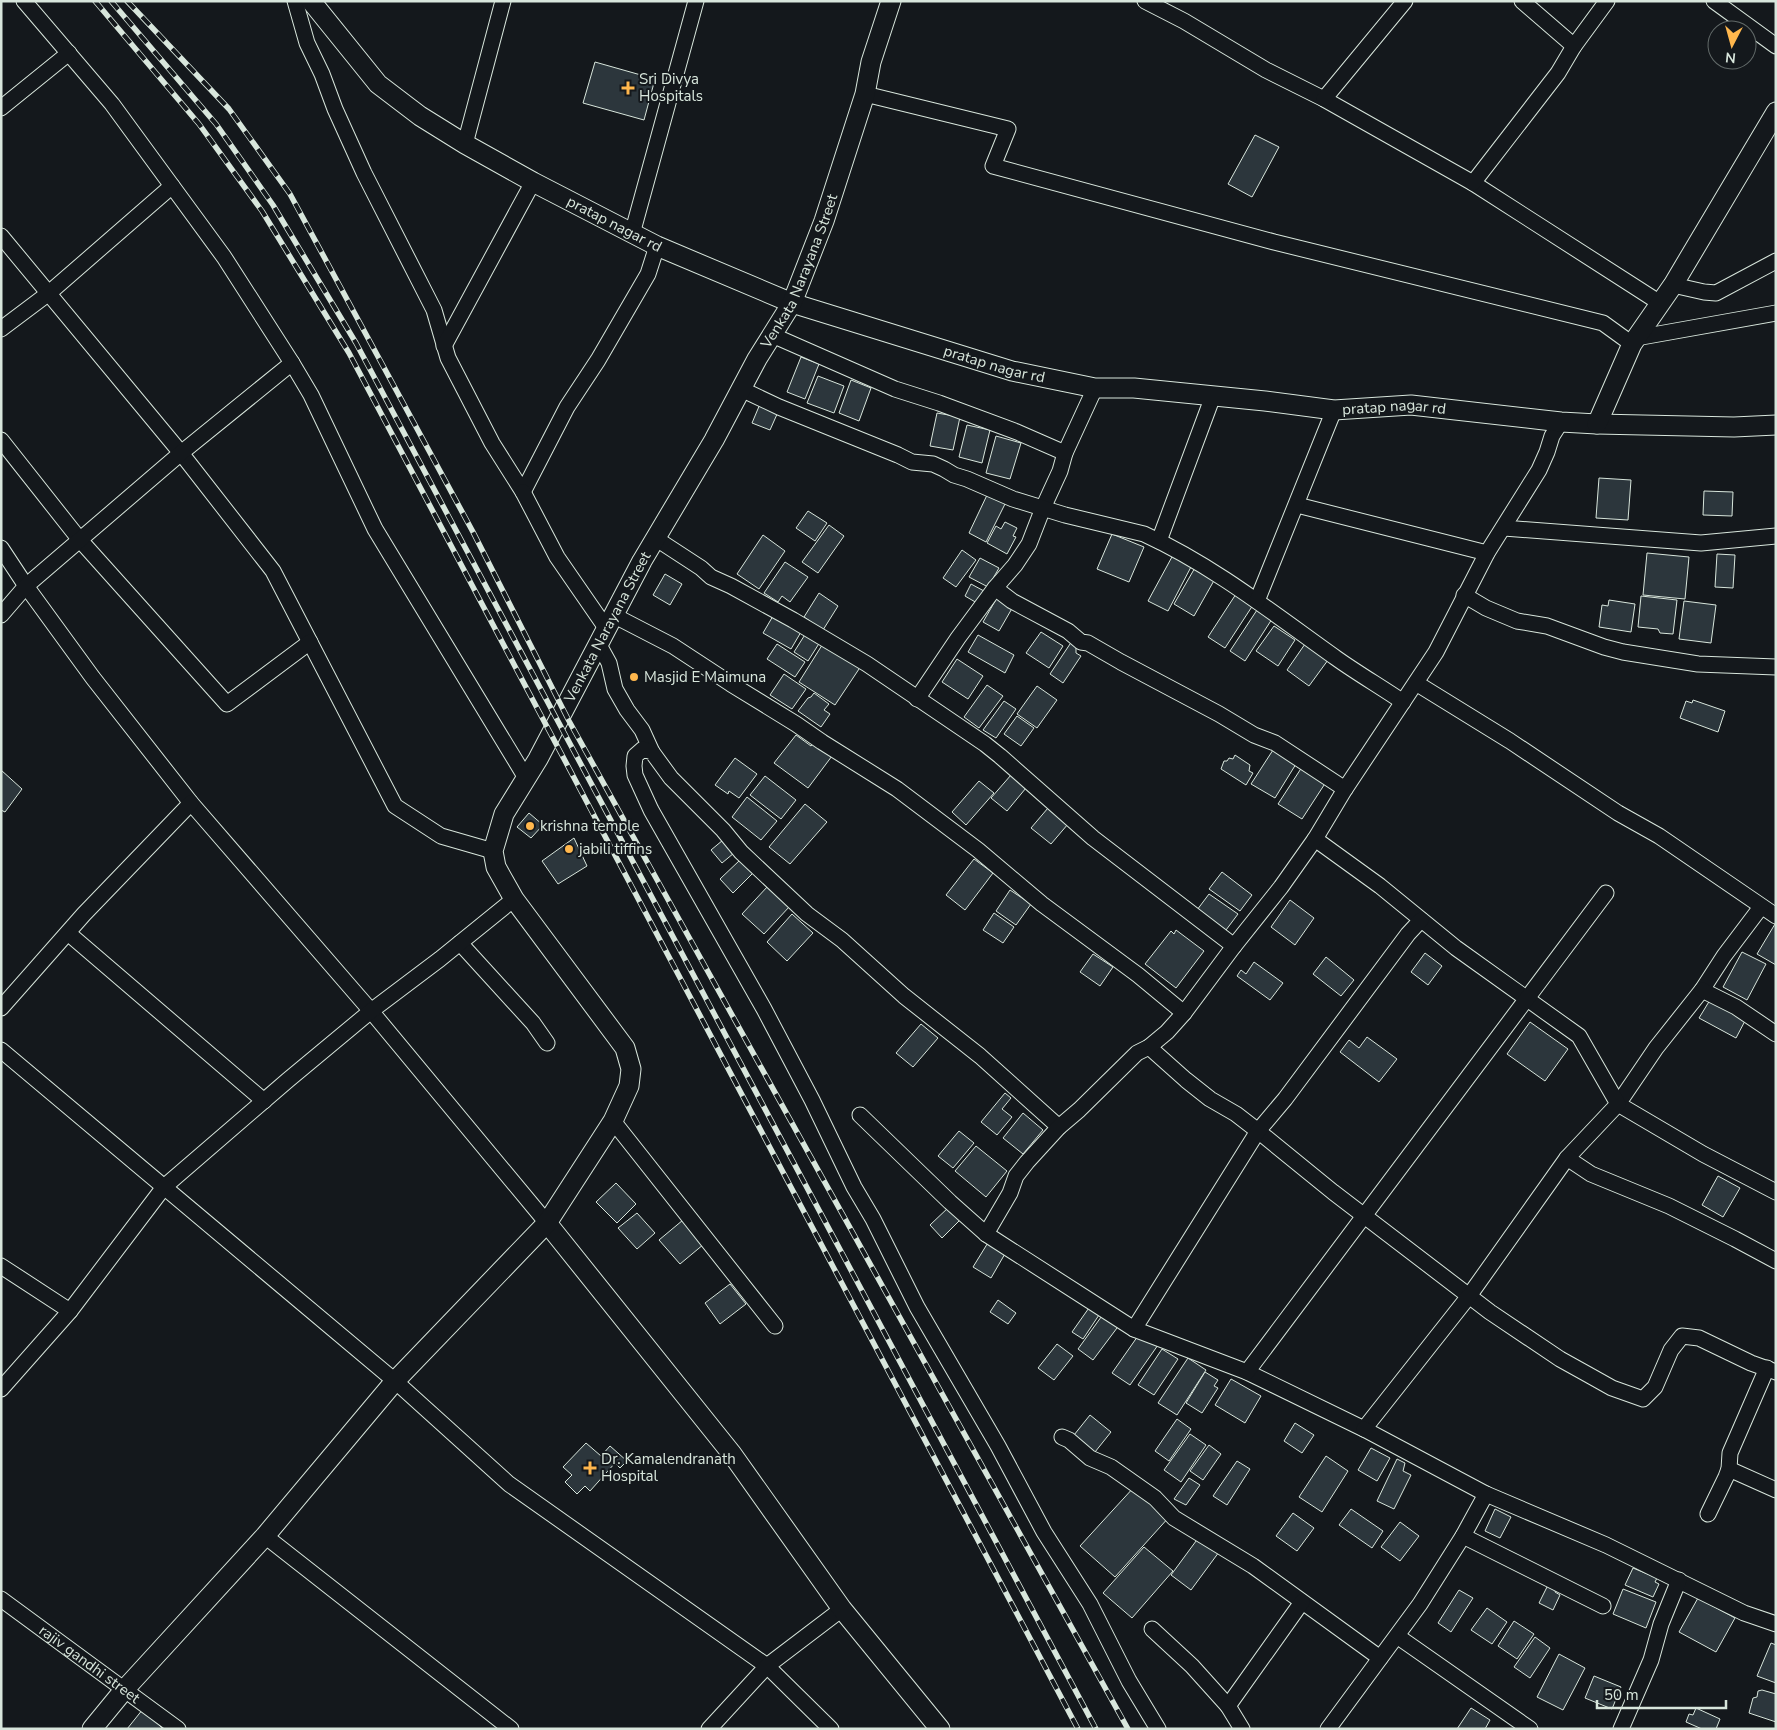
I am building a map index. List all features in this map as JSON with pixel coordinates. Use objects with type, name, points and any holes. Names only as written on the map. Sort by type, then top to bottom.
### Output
[{"type":"street","points":[[24,1],[112,104],[224,257],[312,395],[375,529],[526,778]]},
{"type":"street","points":[[295,1],[308,43],[335,110],[364,173],[434,310],[444,346],[492,443],[523,492],[557,557],[606,628],[609,663],[615,689],[627,710],[642,730],[652,752],[672,778],[724,830],[741,852],[806,914],[842,940],[904,996],[980,1056],[1059,1127]]},
{"type":"street","name":"pratap nagar rd","points":[[311,1],[378,84],[420,116],[533,182],[657,246],[792,303],[1012,371],[1095,388],[1134,388],[1334,410],[1412,405],[1561,422],[1597,424],[1734,427],[1776,425]]},
{"type":"street","points":[[465,144],[503,1]]},
{"type":"street","points":[[632,234],[696,1]]},
{"type":"street","name":"Venkata Narayana Street","points":[[493,851],[504,814],[538,759],[655,538],[714,440],[772,335],[792,303],[824,221],[865,94],[871,62],[892,1]]},
{"type":"street","points":[[1145,1],[1184,21],[1266,70],[1324,99],[1473,183],[1660,303]]},
{"type":"street","points":[[1324,99],[1405,1]]},
{"type":"street","points":[[1522,1],[1574,46]]},
{"type":"street","points":[[1473,183],[1558,72],[1574,46],[1607,1]]},
{"type":"street","points":[[1714,1],[1776,46]]},
{"type":"street","points":[[1,108],[69,53]]},
{"type":"street","points":[[865,94],[1008,128],[993,166],[1274,242],[1602,323],[1634,341],[1776,312]]},
{"type":"street","points":[[1597,424],[1634,341],[1673,285],[1776,112]]},
{"type":"street","points":[[444,346],[533,182]]},
{"type":"street","points":[[1,329],[49,293],[172,186]]},
{"type":"street","points":[[1,236],[181,453],[273,571],[395,806],[441,836],[493,851],[496,867],[514,899],[625,1048],[631,1069],[629,1086],[613,1122],[547,1223],[394,1382],[265,1536],[124,1690],[92,1729]]},
{"type":"street","points":[[523,492],[567,407],[598,360],[648,274],[657,246]]},
{"type":"street","points":[[1673,285],[1716,293],[1776,262]]},
{"type":"street","points":[[772,335],[895,389],[939,402],[1065,453]]},
{"type":"street","points":[[1,615],[26,586],[181,453],[292,363]]},
{"type":"street","points":[[917,699],[958,638],[1029,544],[1060,471],[1065,453],[1095,388]]},
{"type":"street","points":[[742,389],[898,454],[912,462],[933,464],[954,476],[967,479],[1013,499],[1065,515],[1144,534],[1159,541],[1191,558],[1257,601],[1336,658],[1403,702]]},
{"type":"street","points":[[1159,541],[1213,396]]},
{"type":"street","points":[[1257,601],[1334,410]]},
{"type":"street","points":[[986,1234],[1010,1193],[1016,1176],[1059,1127],[1136,1053],[1149,1047],[1167,1032],[1281,887],[1315,839],[1345,789],[1436,652],[1487,553],[1539,470],[1552,436],[1561,422]]},
{"type":"street","points":[[1,440],[80,540],[227,704],[310,642]]},
{"type":"street","points":[[1297,505],[1487,553]]},
{"type":"street","points":[[1504,528],[1701,544],[1776,536]]},
{"type":"street","points":[[655,538],[712,577],[817,634],[867,664],[1000,756],[1087,833],[1234,946]]},
{"type":"street","points":[[1,548],[26,586],[93,678],[191,803],[371,1011],[547,1223],[732,1454],[842,1610],[940,1729]]},
{"type":"street","points":[[995,588],[1012,601],[1068,631],[1081,642],[1088,642],[1254,735],[1275,743],[1345,789]]},
{"type":"street","points":[[1464,595],[1486,608],[1517,621],[1547,626],[1623,652],[1698,664],[1776,667]]},
{"type":"street","points":[[606,628],[674,646],[897,789],[978,850],[1042,904],[1138,975],[1184,1012]]},
{"type":"street","points":[[1416,683],[1523,749],[1618,813],[1659,836],[1776,916]]},
{"type":"street","points":[[652,752],[642,749],[635,756],[634,766],[635,775],[648,802],[764,1009],[917,1307],[998,1446],[1044,1532],[1090,1604],[1129,1681],[1158,1729]]},
{"type":"street","points":[[1,1008],[68,933],[191,803]]},
{"type":"street","points":[[1315,839],[1380,886],[1456,948],[1579,1036],[1618,1104],[1703,1154],[1776,1192]]},
{"type":"street","points":[[1247,1372],[1606,893]]},
{"type":"street","points":[[1,1389],[70,1311],[164,1187],[371,1011],[514,899]]},
{"type":"street","points":[[1364,1429],[1469,1296],[1567,1158],[1618,1104],[1656,1048],[1702,990],[1724,956],[1761,907]]},
{"type":"street","points":[[1134,1329],[1258,1131],[1285,1099],[1408,934],[1421,920]]},
{"type":"street","points":[[68,933],[264,1101]]},
{"type":"street","points":[[460,943],[533,1023],[547,1043]]},
{"type":"street","points":[[1702,990],[1736,1007],[1776,1034]]},
{"type":"street","points":[[1149,1047],[1210,1099],[1236,1114],[1490,1312],[1560,1359],[1612,1388],[1643,1399],[1655,1387],[1671,1350],[1682,1336],[1699,1338],[1751,1363],[1771,1370],[1730,1453],[1729,1469],[1708,1514]]},
{"type":"street","points":[[1,1050],[394,1382],[509,1484],[767,1666],[832,1729]]},
{"type":"street","points":[[860,1114],[986,1234],[1134,1329],[1247,1372],[1364,1429],[1486,1494],[1606,1544],[1744,1613],[1776,1624]]},
{"type":"street","points":[[613,1122],[775,1326]]},
{"type":"street","points":[[1567,1158],[1591,1174],[1669,1206],[1735,1238],[1776,1261]]},
{"type":"street","points":[[1,1266],[70,1311]]},
{"type":"street","points":[[1062,1436],[1070,1440],[1090,1458],[1111,1467],[1155,1498],[1174,1518],[1240,1558],[1380,1658]]},
{"type":"street","points":[[1729,1469],[1776,1490]]},
{"type":"street","points":[[1328,1729],[1420,1604],[1463,1536],[1486,1494]]},
{"type":"street","points":[[265,1536],[511,1729]]},
{"type":"street","points":[[1463,1536],[1603,1606]]},
{"type":"street","points":[[1621,1729],[1651,1660],[1661,1624],[1679,1580]]},
{"type":"street","name":"rajiv gandhi street","points":[[1,1598],[178,1729]]},
{"type":"street","points":[[1228,1706],[1302,1602]]},
{"type":"street","points":[[709,1729],[767,1666],[842,1610]]},
{"type":"street","points":[[1152,1629],[1192,1666],[1228,1706],[1242,1729]]},
{"type":"street","points":[[1397,1636],[1530,1729]]},
{"type":"building","points":[[595,62],[655,79],[644,120],[583,103]]},
{"type":"building","points":[[1255,135],[1279,147],[1252,197],[1228,184]]},
{"type":"building","points":[[801,357],[819,364],[805,399],[787,392]]},
{"type":"building","points":[[818,376],[844,386],[834,413],[807,403]]},
{"type":"building","points":[[851,380],[871,388],[859,421],[839,413]]},
{"type":"building","points":[[760,404],[778,412],[770,430],[752,423]]},
{"type":"building","points":[[937,413],[960,417],[953,450],[930,446]]},
{"type":"building","points":[[967,425],[990,430],[982,463],[959,457]]},
{"type":"building","points":[[996,436],[1021,443],[1010,479],[986,473]]},
{"type":"building","points":[[1599,478],[1631,480],[1628,520],[1596,518]]},
{"type":"building","points":[[1704,491],[1733,492],[1732,516],[1703,515]]},
{"type":"building","points":[[988,493],[1006,502],[986,542],[969,533]]},
{"type":"building","points":[[808,511],[827,523],[815,541],[796,528]]},
{"type":"building","points":[[1005,522],[1017,528],[1013,536],[1016,537],[1007,554],[987,543],[996,526],[1001,529]]},
{"type":"building","points":[[829,525],[844,536],[818,573],[802,562]]},
{"type":"building","points":[[1112,534],[1144,547],[1129,582],[1097,569]]},
{"type":"building","points":[[763,535],[785,551],[759,589],[737,574]]},
{"type":"building","points":[[962,550],[976,560],[956,587],[943,578]]},
{"type":"building","points":[[1647,553],[1689,557],[1685,599],[1643,595]]},
{"type":"building","points":[[1717,554],[1735,555],[1733,588],[1715,587]]},
{"type":"building","points":[[1173,555],[1192,565],[1168,611],[1148,601]]},
{"type":"building","points":[[980,558],[999,568],[988,587],[969,577]]},
{"type":"building","points":[[785,562],[808,577],[790,602],[782,596],[778,602],[764,593]]},
{"type":"building","points":[[1196,566],[1216,577],[1194,616],[1174,604]]},
{"type":"building","points":[[665,574],[682,584],[670,605],[653,595]]},
{"type":"building","points":[[971,584],[984,591],[977,603],[965,596]]},
{"type":"building","points":[[819,593],[838,606],[823,630],[804,617]]},
{"type":"building","points":[[1236,594],[1253,605],[1225,648],[1208,637]]},
{"type":"building","points":[[998,596],[1014,605],[999,631],[983,622]]},
{"type":"building","points":[[1641,596],[1677,600],[1673,634],[1660,633],[1658,629],[1638,627]]},
{"type":"building","points":[[1609,600],[1635,604],[1631,632],[1599,627],[1602,605],[1608,606]]},
{"type":"building","points":[[1684,601],[1716,605],[1711,643],[1679,639]]},
{"type":"building","points":[[1257,610],[1272,619],[1245,661],[1230,651]]},
{"type":"building","points":[[773,616],[801,632],[791,649],[763,633]]},
{"type":"building","points":[[1274,626],[1295,640],[1278,666],[1256,651]]},
{"type":"building","points":[[1041,632],[1063,646],[1049,668],[1026,653]]},
{"type":"building","points":[[806,633],[820,642],[808,661],[794,652]]},
{"type":"building","points":[[978,635],[1014,655],[1005,673],[968,652]]},
{"type":"building","points":[[1072,641],[1076,644],[1076,653],[1081,656],[1063,683],[1050,674]]},
{"type":"building","points":[[824,642],[861,666],[835,705],[799,682]]},
{"type":"building","points":[[777,644],[805,662],[795,677],[767,659]]},
{"type":"building","points":[[1305,644],[1328,660],[1309,686],[1287,670]]},
{"type":"building","points":[[957,659],[983,676],[968,699],[942,682]]},
{"type":"building","points":[[784,674],[806,689],[792,709],[770,695]]},
{"type":"building","points":[[987,685],[1003,696],[979,728],[964,717]]},
{"type":"building","points":[[1037,686],[1057,700],[1037,728],[1017,714]]},
{"type":"building","points":[[814,693],[829,704],[824,710],[830,714],[821,727],[798,711]]},
{"type":"building","points":[[1693,700],[1725,711],[1718,732],[1680,718],[1686,701],[1692,703]]},
{"type":"building","points":[[1004,701],[1016,709],[996,738],[983,730]]},
{"type":"building","points":[[1017,716],[1034,728],[1021,746],[1004,734]]},
{"type":"building","points":[[796,735],[811,746],[814,742],[832,756],[808,788],[774,763]]},
{"type":"building","points":[[1273,750],[1296,764],[1275,798],[1251,784]]},
{"type":"building","points":[[1235,755],[1250,765],[1249,771],[1253,773],[1246,785],[1221,769],[1224,761],[1227,761],[1229,758],[1233,759]]},
{"type":"building","points":[[735,758],[757,774],[739,798],[729,791],[728,794],[715,785]]},
{"type":"building","points":[[1302,767],[1326,782],[1302,819],[1278,804]]},
{"type":"building","points":[[1,770],[22,789],[5,812],[1,810]]},
{"type":"building","points":[[1011,775],[1026,788],[1007,811],[991,798]]},
{"type":"building","points":[[765,776],[796,800],[781,819],[750,795]]},
{"type":"building","points":[[979,781],[994,793],[966,825],[952,812]]},
{"type":"building","points":[[747,797],[777,821],[761,840],[732,817]]},
{"type":"building","points":[[805,804],[827,822],[790,864],[769,847]]},
{"type":"building","points":[[1048,808],[1068,824],[1051,844],[1031,828]]},
{"type":"building","name":"krishna temple","points":[[529,813],[543,825],[531,838],[517,827]]},
{"type":"building","name":"jabili tiffins","points":[[574,838],[587,866],[558,884],[542,861]]},
{"type":"building","points":[[723,840],[734,853],[722,863],[711,850]]},
{"type":"building","points":[[974,859],[993,873],[965,910],[946,895]]},
{"type":"building","points":[[740,860],[753,873],[733,893],[720,879]]},
{"type":"building","points":[[1222,872],[1252,895],[1240,911],[1209,889]]},
{"type":"building","points":[[768,886],[790,906],[764,934],[742,914]]},
{"type":"building","points":[[1010,890],[1031,904],[1016,925],[996,911]]},
{"type":"building","points":[[1209,894],[1238,914],[1226,930],[1197,910]]},
{"type":"building","points":[[1290,900],[1314,918],[1295,945],[1271,927]]},
{"type":"building","points":[[994,913],[1014,927],[1003,943],[983,930]]},
{"type":"building","points":[[792,914],[813,933],[787,961],[767,942]]},
{"type":"building","points":[[1776,925],[1776,965],[1757,954]]},
{"type":"building","points":[[1176,930],[1204,951],[1176,988],[1145,964],[1171,931],[1174,934]]},
{"type":"building","points":[[1742,952],[1766,964],[1747,1000],[1723,987]]},
{"type":"building","points":[[1425,953],[1442,966],[1428,985],[1411,972]]},
{"type":"building","points":[[1093,954],[1113,967],[1100,986],[1080,972]]},
{"type":"building","points":[[1326,957],[1354,980],[1341,996],[1313,974]]},
{"type":"building","points":[[1254,962],[1283,983],[1270,1000],[1237,976],[1241,970],[1246,974]]},
{"type":"building","points":[[1710,1000],[1746,1019],[1736,1038],[1699,1018]]},
{"type":"building","points":[[1530,1022],[1568,1049],[1545,1081],[1507,1054]]},
{"type":"building","points":[[921,1024],[938,1038],[913,1067],[896,1053]]},
{"type":"building","points":[[1367,1037],[1397,1059],[1379,1082],[1340,1052],[1349,1040],[1359,1048]]},
{"type":"building","points":[[1005,1093],[1011,1098],[1002,1109],[1012,1117],[997,1135],[981,1122]]},
{"type":"building","points":[[1023,1113],[1043,1130],[1023,1154],[1003,1138]]},
{"type":"building","points":[[959,1131],[974,1143],[953,1168],[938,1156]]},
{"type":"building","points":[[976,1146],[1007,1171],[986,1197],[955,1171]]},
{"type":"building","points":[[1718,1176],[1740,1188],[1723,1217],[1702,1205]]},
{"type":"building","points":[[616,1183],[636,1204],[617,1223],[596,1202]]},
{"type":"building","points":[[950,1206],[962,1218],[942,1238],[930,1225]]},
{"type":"building","points":[[637,1213],[655,1233],[637,1249],[618,1228]]},
{"type":"building","points":[[683,1220],[704,1244],[680,1264],[659,1240]]},
{"type":"building","points":[[989,1241],[1006,1252],[991,1278],[973,1267]]},
{"type":"building","points":[[730,1284],[746,1304],[720,1324],[705,1303]]},
{"type":"building","points":[[998,1300],[1016,1313],[1008,1324],[990,1312]]},
{"type":"building","points":[[1091,1305],[1101,1312],[1083,1339],[1072,1332]]},
{"type":"building","points":[[1104,1313],[1120,1324],[1093,1360],[1078,1349]]},
{"type":"building","points":[[1140,1333],[1158,1345],[1130,1385],[1112,1373]]},
{"type":"building","points":[[1057,1344],[1073,1356],[1054,1380],[1038,1368]]},
{"type":"building","points":[[1162,1349],[1178,1359],[1154,1395],[1138,1385]]},
{"type":"building","points":[[1188,1358],[1206,1370],[1177,1415],[1158,1403]]},
{"type":"building","points":[[1205,1372],[1218,1380],[1214,1386],[1218,1388],[1202,1413],[1186,1403]]},
{"type":"building","points":[[1231,1379],[1261,1396],[1245,1423],[1215,1405]]},
{"type":"building","points":[[1090,1415],[1111,1432],[1095,1452],[1074,1435]]},
{"type":"building","points":[[1177,1419],[1191,1429],[1169,1461],[1155,1451]]},
{"type":"building","points":[[1295,1423],[1314,1435],[1302,1453],[1284,1441]]},
{"type":"building","points":[[1190,1434],[1206,1445],[1181,1482],[1164,1470]]},
{"type":"building","points":[[586,1443],[601,1456],[610,1446],[627,1461],[620,1468],[615,1463],[590,1491],[585,1486],[577,1494],[565,1482],[572,1475],[563,1467]]},
{"type":"building","points":[[1209,1445],[1221,1454],[1203,1480],[1190,1471]]},
{"type":"building","points":[[1371,1448],[1390,1458],[1377,1481],[1358,1470]]},
{"type":"building","points":[[1326,1456],[1348,1471],[1322,1512],[1299,1497]]},
{"type":"building","points":[[1397,1459],[1405,1463],[1403,1471],[1411,1475],[1394,1509],[1377,1501]]},
{"type":"building","points":[[1237,1461],[1250,1469],[1227,1505],[1213,1496]]},
{"type":"building","points":[[1189,1478],[1200,1485],[1186,1505],[1174,1499]]},
{"type":"building","points":[[1135,1486],[1170,1516],[1115,1577],[1080,1546]]},
{"type":"building","points":[[1351,1509],[1383,1531],[1372,1548],[1339,1525]]},
{"type":"building","points":[[1495,1509],[1511,1517],[1500,1538],[1485,1531]]},
{"type":"building","points":[[1293,1513],[1314,1528],[1297,1551],[1276,1536]]},
{"type":"building","points":[[1400,1522],[1419,1536],[1400,1561],[1381,1547]]},
{"type":"building","points":[[1199,1537],[1219,1552],[1191,1590],[1171,1575]]},
{"type":"building","points":[[1144,1547],[1173,1571],[1132,1618],[1103,1593]]},
{"type":"building","points":[[1633,1568],[1657,1578],[1655,1582],[1659,1584],[1653,1597],[1625,1585]]},
{"type":"building","points":[[1548,1585],[1556,1589],[1555,1592],[1560,1595],[1553,1610],[1539,1603]]},
{"type":"building","points":[[1623,1589],[1656,1602],[1646,1628],[1613,1614]]},
{"type":"building","points":[[1459,1590],[1473,1598],[1451,1632],[1438,1623]]},
{"type":"building","points":[[1698,1598],[1735,1618],[1716,1652],[1679,1632]]},
{"type":"building","points":[[1487,1608],[1507,1622],[1492,1644],[1471,1630]]},
{"type":"building","points":[[1514,1621],[1534,1634],[1517,1659],[1498,1646]]},
{"type":"building","points":[[1535,1637],[1550,1648],[1530,1678],[1514,1667]]},
{"type":"building","points":[[1771,1643],[1776,1645],[1776,1683],[1757,1676]]},
{"type":"building","points":[[1559,1654],[1585,1668],[1563,1710],[1537,1697]]},
{"type":"building","points":[[1594,1676],[1621,1687],[1612,1709],[1585,1698]]},
{"type":"building","points":[[1762,1690],[1776,1694],[1776,1722],[1749,1713],[1753,1698],[1757,1697],[1758,1691]]},
{"type":"building","points":[[1471,1708],[1490,1720],[1485,1729],[1457,1729]]},
{"type":"building","points":[[1696,1708],[1720,1719],[1716,1729],[1702,1729],[1686,1722],[1689,1714],[1693,1715]]},
{"type":"building","points":[[143,1709],[163,1729],[127,1729]]},
{"type":"railway","points":[[95,1],[199,124],[262,211],[349,353],[1078,1729]]},
{"type":"railway","points":[[111,1],[216,124],[273,205],[356,343],[1096,1729]]},
{"type":"railway","points":[[127,1],[229,109],[290,194],[473,532],[569,721],[1128,1729]]},
{"type":"place","name":"Sri Divya Hospitals","points":[[628,88]]},
{"type":"place","name":"Masjid E Maimuna","points":[[634,677]]},
{"type":"place","name":"krishna temple","points":[[530,826]]},
{"type":"place","name":"jabili tiffins","points":[[569,849]]},
{"type":"place","name":"Dr. Kamalendranath Hospital","points":[[590,1468]]}]
